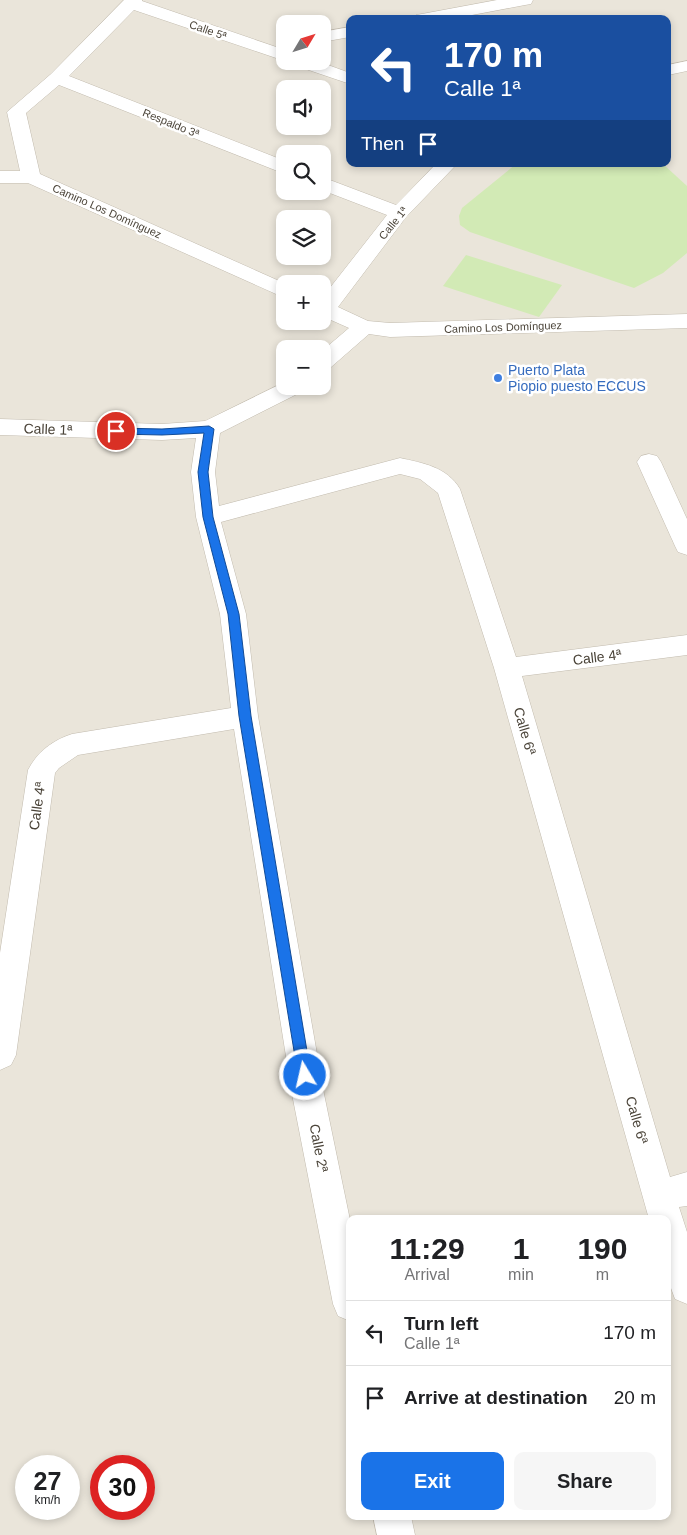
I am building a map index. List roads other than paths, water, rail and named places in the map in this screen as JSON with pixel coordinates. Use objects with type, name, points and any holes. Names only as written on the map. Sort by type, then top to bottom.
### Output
[{"type":"street","points":[[443,15],[524,0]]},
{"type":"street","points":[[0,177],[31,177],[8,111],[57,78],[132,2]]},
{"type":"street","name":"Calle 5ª","points":[[132,2],[276,53]]},
{"type":"street","points":[[331,35],[346,33]]},
{"type":"street","points":[[262,48],[276,46]]},
{"type":"street","points":[[671,69],[687,66]]},
{"type":"street","points":[[325,70],[346,78]]},
{"type":"street","name":"Respaldo 3ª","points":[[57,78],[276,164]]},
{"type":"street","name":"Calle 1ª","points":[[331,300],[399,213],[444,167]]},
{"type":"street","name":"Camino Los Domínguez","points":[[31,177],[276,287]]},
{"type":"street","points":[[331,187],[399,213]]},
{"type":"street","name":"Camino Los Domínguez","points":[[331,312],[364,327],[390,330],[687,321]]},
{"type":"street","points":[[331,355],[364,327]]},
{"type":"street","name":"Calle 1ª","points":[[0,428],[162,432],[209,429],[277,395]]},
{"type":"street","name":"Calle 2ª","points":[[209,429],[203,472],[208,517],[233,614],[245,716],[308,1094],[346,1284]]},
{"type":"street","points":[[649,462],[687,546]]},
{"type":"street","name":"Calle 6ª","points":[[208,517],[400,466],[427,472],[448,490],[507,668],[670,1207],[687,1287]]},
{"type":"street","name":"Calle 4ª","points":[[507,668],[687,645]]},
{"type":"street","name":"Calle 4ª","points":[[0,1054],[42,770],[49,760],[60,752],[79,744],[245,716]]},
{"type":"street","points":[[393,1520],[396,1535]]},
{"type":"place","name":"Puerto Plata Piopio puesto ECCUS","points":[[498,378]]}]
